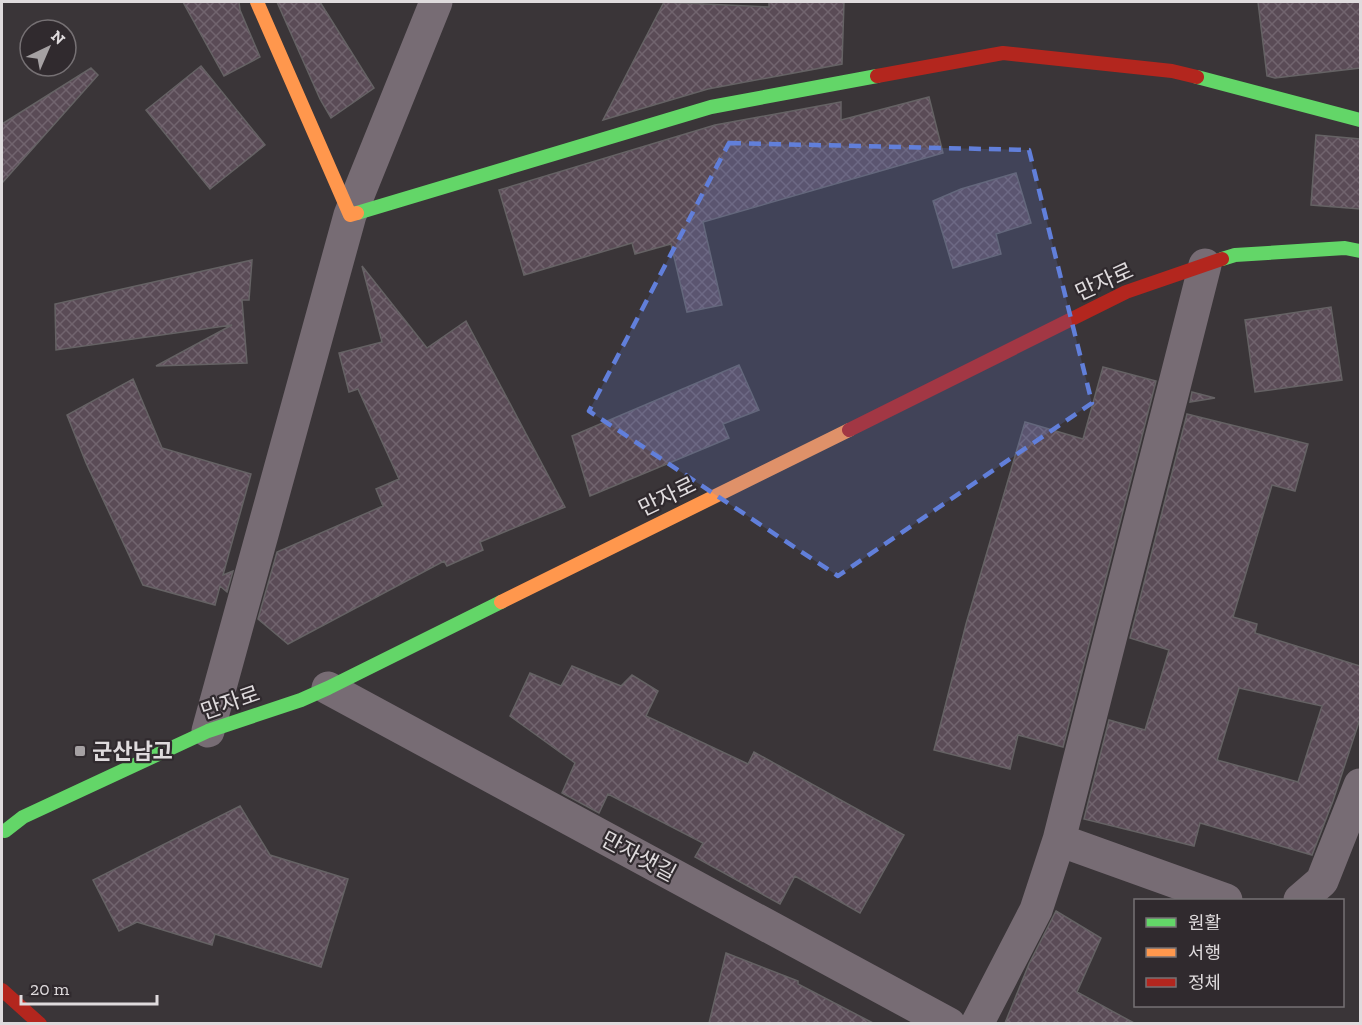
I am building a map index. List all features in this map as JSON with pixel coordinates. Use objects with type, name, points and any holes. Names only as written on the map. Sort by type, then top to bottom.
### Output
[{"type":"street","points":[[257,2],[350,215]]},
{"type":"street","points":[[208,731],[350,215],[436,2]]},
{"type":"street","points":[[350,215],[711,108],[1003,53],[1172,72],[1360,120]]},
{"type":"street","name":"만자로","points":[[3,835],[32,813],[208,731],[302,700],[328,688],[1126,292],[1235,255],[1345,248],[1360,251]]},
{"type":"street","points":[[977,1023],[1036,910],[1059,840],[1205,265]]},
{"type":"street","name":"만자샛길","points":[[328,688],[949,1023]]},
{"type":"street","points":[[1301,899],[1322,881],[1360,785]]},
{"type":"street","points":[[1059,840],[1223,899]]},
{"type":"street","points":[[2,990],[40,1023]]},
{"type":"highlighted area","points":[[729,143],[1029,150],[1092,403],[838,576],[589,411]]},
{"type":"building","points":[[183,2],[239,2],[240,10],[260,57],[224,76]]},
{"type":"building","points":[[277,2],[320,2],[374,88],[331,118],[320,99]]},
{"type":"building","points":[[664,2],[769,7],[769,2],[844,2],[842,64],[708,89],[603,120]]},
{"type":"building","points":[[1258,2],[1360,2],[1360,68],[1275,78],[1267,76]]},
{"type":"building","points":[[201,66],[265,145],[210,189],[146,110]]},
{"type":"building","points":[[91,68],[98,75],[2,183],[2,124]]},
{"type":"building","points":[[929,97],[943,153],[703,222],[722,305],[687,312],[671,244],[635,254],[632,243],[524,275],[499,190],[715,125],[841,102],[841,120]]},
{"type":"building","points":[[1316,135],[1360,139],[1360,209],[1311,205]]},
{"type":"building","points":[[1016,173],[1031,223],[996,234],[1001,254],[953,268],[933,201],[961,189]]},
{"type":"building","points":[[252,260],[249,300],[242,300],[247,363],[156,366],[232,325],[56,350],[55,304]]},
{"type":"building","points":[[362,266],[427,348],[466,321],[565,507],[480,542],[483,550],[447,566],[444,561],[288,644],[258,619],[277,552],[383,506],[376,489],[399,479],[358,389],[349,392],[339,353],[382,342]]},
{"type":"building","points":[[1331,307],[1342,380],[1255,392],[1245,320]]},
{"type":"building","points":[[739,365],[759,410],[723,424],[729,438],[590,496],[572,436]]},
{"type":"building","points":[[1103,367],[1156,381],[1063,747],[1018,735],[1010,769],[934,750],[966,624],[1025,422],[1083,439]]},
{"type":"building","points":[[133,379],[162,448],[251,474],[223,575],[233,571],[227,592],[220,586],[215,605],[143,585],[86,463],[67,415]]},
{"type":"building","points":[[1192,392],[1215,398],[1190,402]]},
{"type":"building","points":[[1187,414],[1308,444],[1295,491],[1272,485],[1233,617],[1257,624],[1255,633],[1360,666],[1360,719],[1333,801],[1312,855],[1200,823],[1194,846],[1084,819],[1109,720],[1145,730],[1169,650],[1130,638]],"holes":[[[1239,688],[1322,706],[1298,782],[1217,760]]]},
{"type":"building","points":[[572,666],[621,686],[632,675],[658,691],[646,716],[748,764],[754,752],[904,835],[860,913],[795,876],[780,904],[695,857],[703,843],[608,794],[599,813],[562,793],[575,763],[510,716],[530,673],[561,686]]},
{"type":"building","points":[[240,806],[270,855],[348,879],[321,967],[215,934],[212,945],[137,922],[119,931],[93,880]]},
{"type":"building","points":[[1056,911],[1101,938],[1077,992],[1134,1023],[1005,1023],[1029,964]]},
{"type":"building","points":[[726,953],[798,981],[798,984],[873,1023],[709,1023]]},
{"type":"traffic: fast","points":[[357,213],[711,107],[877,76]]},
{"type":"traffic: fast","points":[[1197,77],[1360,120]]},
{"type":"traffic: fast","points":[[1222,259],[1235,255],[1345,248],[1360,251]]},
{"type":"traffic: fast","points":[[5,831],[23,817],[208,731],[301,700],[501,602]]},
{"type":"traffic: slow","points":[[257,2],[350,215],[357,213]]},
{"type":"traffic: slow","points":[[501,602],[849,430]]},
{"type":"traffic: jam","points":[[877,76],[1003,53],[1172,71],[1197,77]]},
{"type":"traffic: jam","points":[[849,430],[1126,292],[1222,259]]},
{"type":"traffic: jam","points":[[2,990],[40,1024]]},
{"type":"place","name":"군산남고","points":[[80,751]]}]
